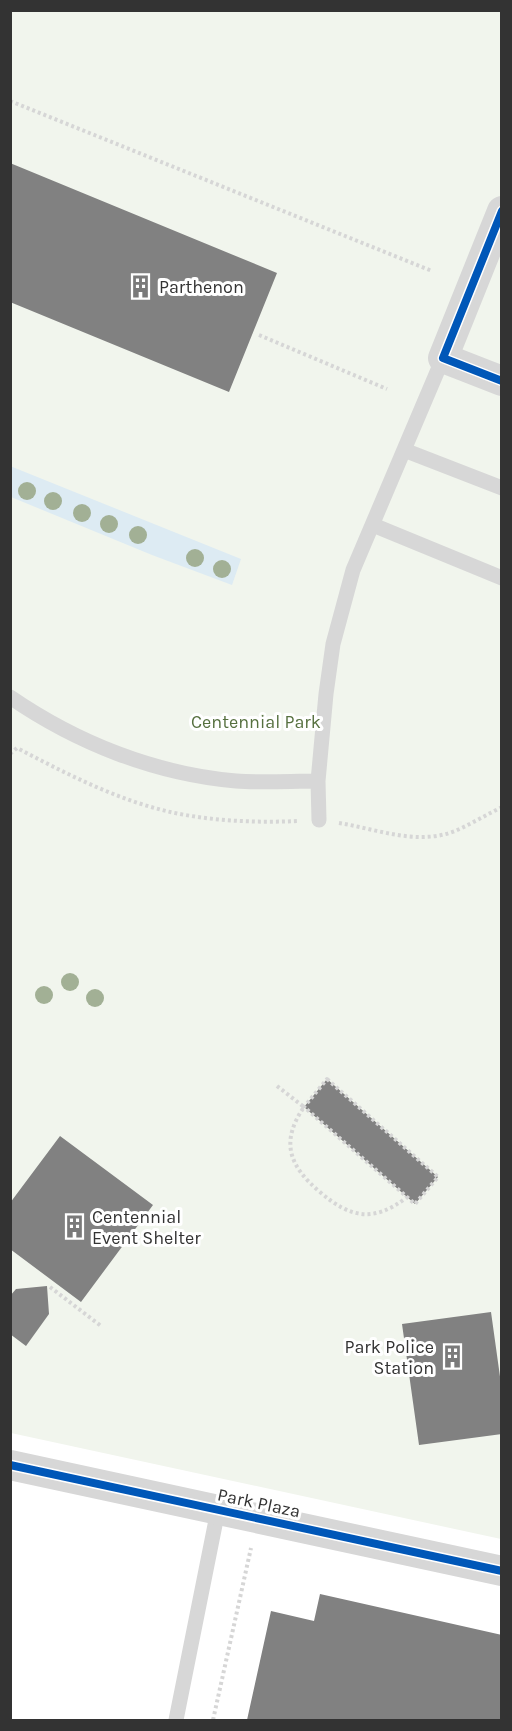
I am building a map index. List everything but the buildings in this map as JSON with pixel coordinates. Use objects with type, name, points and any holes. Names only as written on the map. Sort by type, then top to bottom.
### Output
[{"type":"street","points":[[501,211],[443,358],[501,381]]},
{"type":"street","name":"Park Plaza","points":[[10,1465],[501,1571]]},
{"type":"lane","points":[[320,820],[318,781],[333,644],[353,570],[443,358]]},
{"type":"lane","points":[[404,450],[501,488]]},
{"type":"lane","points":[[373,525],[501,578]]},
{"type":"lane","points":[[10,698],[56,726],[90,743],[133,759],[184,773],[236,781],[318,781]]},
{"type":"lane","points":[[176,1720],[218,1510]]},
{"type":"path","points":[[10,101],[432,271]]},
{"type":"path","points":[[259,335],[387,388]]},
{"type":"path","points":[[10,754],[17,748],[85,783],[124,799],[167,811],[243,821],[320,820],[390,834],[423,837],[454,831],[501,807]]},
{"type":"path","points":[[278,1086],[304,1107],[415,1204],[438,1177],[327,1079],[304,1107],[291,1129],[291,1154],[300,1172],[318,1190],[339,1207],[364,1215],[386,1211],[407,1197]]},
{"type":"path","points":[[51,1287],[101,1326]]},
{"type":"path","points":[[213,1720],[251,1548]]},
{"type":"green space","name":"Centennial Park","points":[[11,11],[501,11],[501,1539],[11,1433]]},
{"type":"shaded area","points":[[10,466],[241,559],[232,585],[11,497]]},
{"type":"cycle path","points":[[502,211],[443,358],[502,381]]},
{"type":"cycle path","points":[[10,1465],[502,1571]]},
{"type":"place","name":"Parthenon","points":[[141,287]]},
{"type":"place","name":"Centennial Event Shelter","points":[[74,1227]]},
{"type":"place","name":"Park Police Station","points":[[452,1357]]}]
